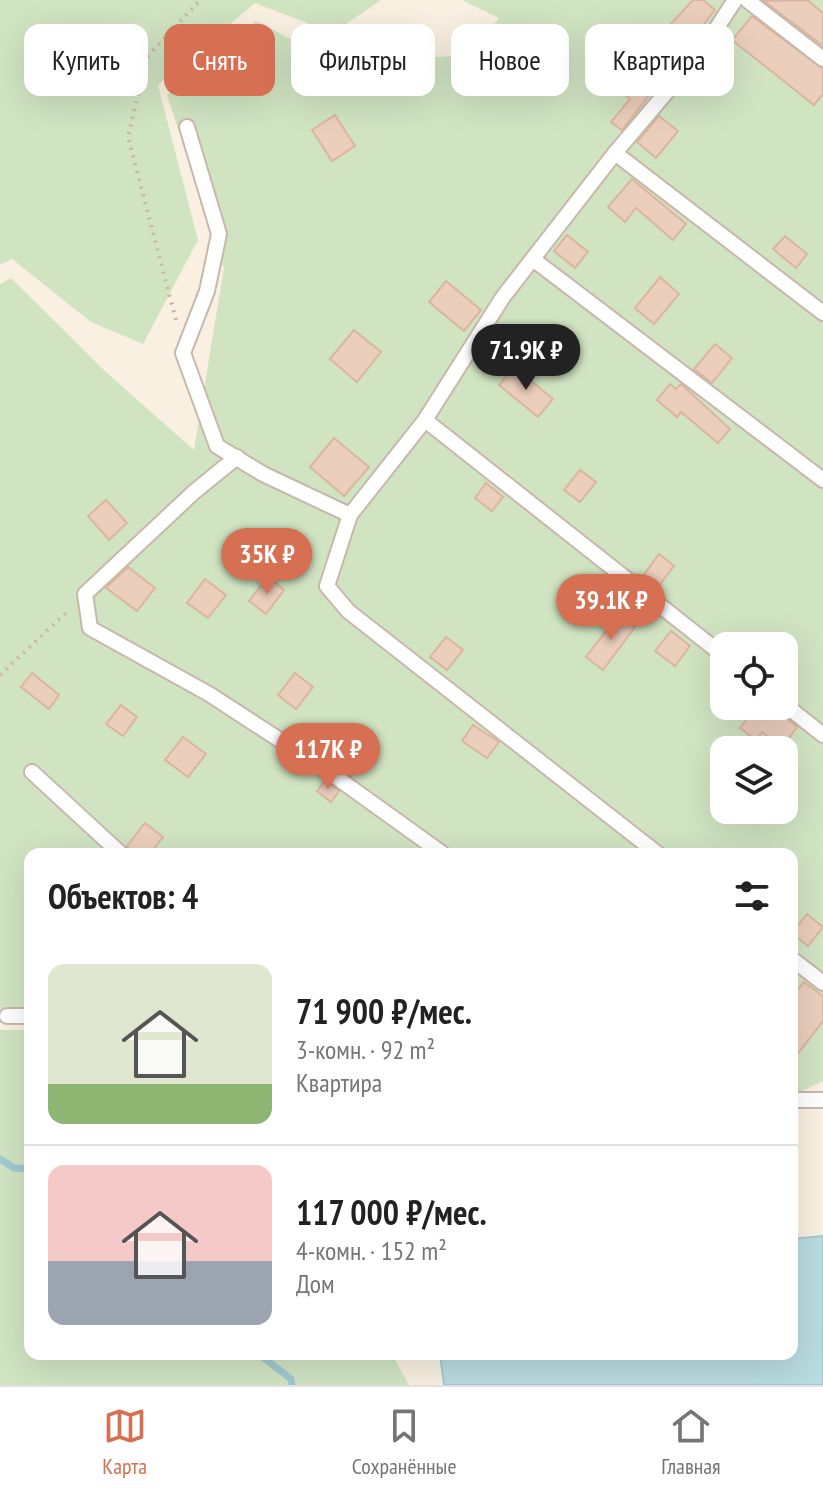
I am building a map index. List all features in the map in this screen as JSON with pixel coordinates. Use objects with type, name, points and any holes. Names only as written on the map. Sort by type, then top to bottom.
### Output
[{"type":"lane","points":[[650,848],[348,611],[327,586],[350,515],[425,420],[503,297],[615,153],[703,49],[735,0]]},
{"type":"lane","points":[[747,0],[823,59]]},
{"type":"lane","points":[[187,127],[219,234],[207,291],[183,353],[217,446],[350,515]]},
{"type":"lane","points":[[615,153],[823,313]]},
{"type":"lane","points":[[534,260],[823,480]]},
{"type":"lane","points":[[425,420],[710,645]]},
{"type":"lane","points":[[237,457],[194,492],[85,594],[90,628],[209,694],[329,772],[435,848]]},
{"type":"lane","points":[[798,715],[823,735]]},
{"type":"lane","points":[[32,772],[114,848]]},
{"type":"lane","points":[[798,964],[823,983]]},
{"type":"lane","points":[[7,1016],[24,1016]]},
{"type":"lane","points":[[798,1100],[823,1100]]},
{"type":"path","points":[[183,353],[160,252],[128,137],[147,57],[200,0]]},
{"type":"path","points":[[0,675],[85,594]]},
{"type":"green space","points":[[0,0],[381,0],[346,24],[310,24],[255,3],[230,24],[164,24],[164,80],[158,85],[198,240],[143,344],[91,322],[12,259],[0,265]]},
{"type":"green space","points":[[462,0],[823,0],[823,1081],[798,1093],[798,848],[24,848],[24,1009],[0,1009],[0,284],[11,278],[106,372],[194,450],[224,268],[167,96],[275,96],[275,31],[291,39],[291,96],[435,96],[435,57],[451,56],[451,96],[569,96],[569,24],[494,24],[499,18]]},
{"type":"green space","points":[[0,1030],[24,1030],[24,1360],[395,1360],[409,1385],[0,1385]]},
{"type":"water","points":[[823,1236],[823,1385],[444,1385],[441,1360],[798,1360],[798,1238]]},
{"type":"building","points":[[693,0],[703,0],[715,10],[704,24],[671,24]]},
{"type":"building","points":[[807,0],[823,13],[823,46],[764,1]]},
{"type":"building","points":[[752,16],[823,69],[823,94],[814,105],[734,42]]},
{"type":"building","points":[[626,96],[648,96],[622,130],[611,122],[630,99]]},
{"type":"building","points":[[335,115],[355,146],[332,161],[312,130]]},
{"type":"building","points":[[659,116],[678,131],[656,158],[637,142]]},
{"type":"building","points":[[632,179],[686,224],[673,240],[636,208],[625,222],[608,207]]},
{"type":"building","points":[[567,235],[588,252],[575,268],[554,251]]},
{"type":"building","points":[[785,236],[807,254],[796,268],[773,249]]},
{"type":"building","points":[[660,277],[679,294],[654,324],[635,308]]},
{"type":"building","points":[[446,281],[481,310],[464,331],[429,302]]},
{"type":"building","points":[[354,330],[381,352],[357,382],[330,359]]},
{"type":"building","points":[[715,344],[732,358],[712,383],[694,369]]},
{"type":"building","points":[[514,367],[553,399],[538,417],[499,385]]},
{"type":"building","points":[[670,384],[676,389],[681,384],[730,429],[718,443],[681,412],[677,417],[657,400]]},
{"type":"building","points":[[334,438],[369,467],[344,496],[310,467]]},
{"type":"building","points":[[580,470],[596,482],[580,502],[564,490]]},
{"type":"building","points":[[486,483],[503,497],[492,511],[475,498]]},
{"type":"building","points":[[106,500],[127,523],[109,540],[88,516]]},
{"type":"building","points":[[659,554],[674,566],[658,587],[643,576]]},
{"type":"building","points":[[128,567],[155,588],[137,611],[106,588]]},
{"type":"building","points":[[268,577],[284,590],[266,614],[249,601]]},
{"type":"building","points":[[205,579],[226,595],[208,618],[187,603]]},
{"type":"building","points":[[619,614],[635,627],[603,670],[586,657]]},
{"type":"building","points":[[671,631],[690,646],[675,666],[655,651]]},
{"type":"building","points":[[446,637],[463,650],[447,670],[430,657]]},
{"type":"building","points":[[32,673],[59,695],[49,709],[21,687]]},
{"type":"building","points":[[295,673],[313,687],[296,709],[278,695]]},
{"type":"building","points":[[121,705],[137,717],[123,736],[106,724]]},
{"type":"building","points":[[746,720],[788,720],[797,727],[791,736],[767,736],[762,732],[759,736],[751,736],[740,728]]},
{"type":"building","points":[[473,725],[499,742],[487,758],[462,741]]},
{"type":"building","points":[[183,737],[206,754],[188,777],[165,760]]},
{"type":"building","points":[[355,741],[369,752],[351,776],[337,765]]},
{"type":"building","points":[[325,781],[339,791],[331,802],[317,791]]},
{"type":"building","points":[[145,823],[163,837],[155,848],[127,846]]},
{"type":"building","points":[[807,914],[823,927],[808,946],[798,938],[798,925]]},
{"type":"building","points":[[804,982],[823,996],[823,1021],[798,1053],[798,990]]},
{"type":"waterway","points":[[0,1159],[14,1168],[24,1169]]},
{"type":"waterway","points":[[267,1360],[291,1379],[292,1385]]}]
